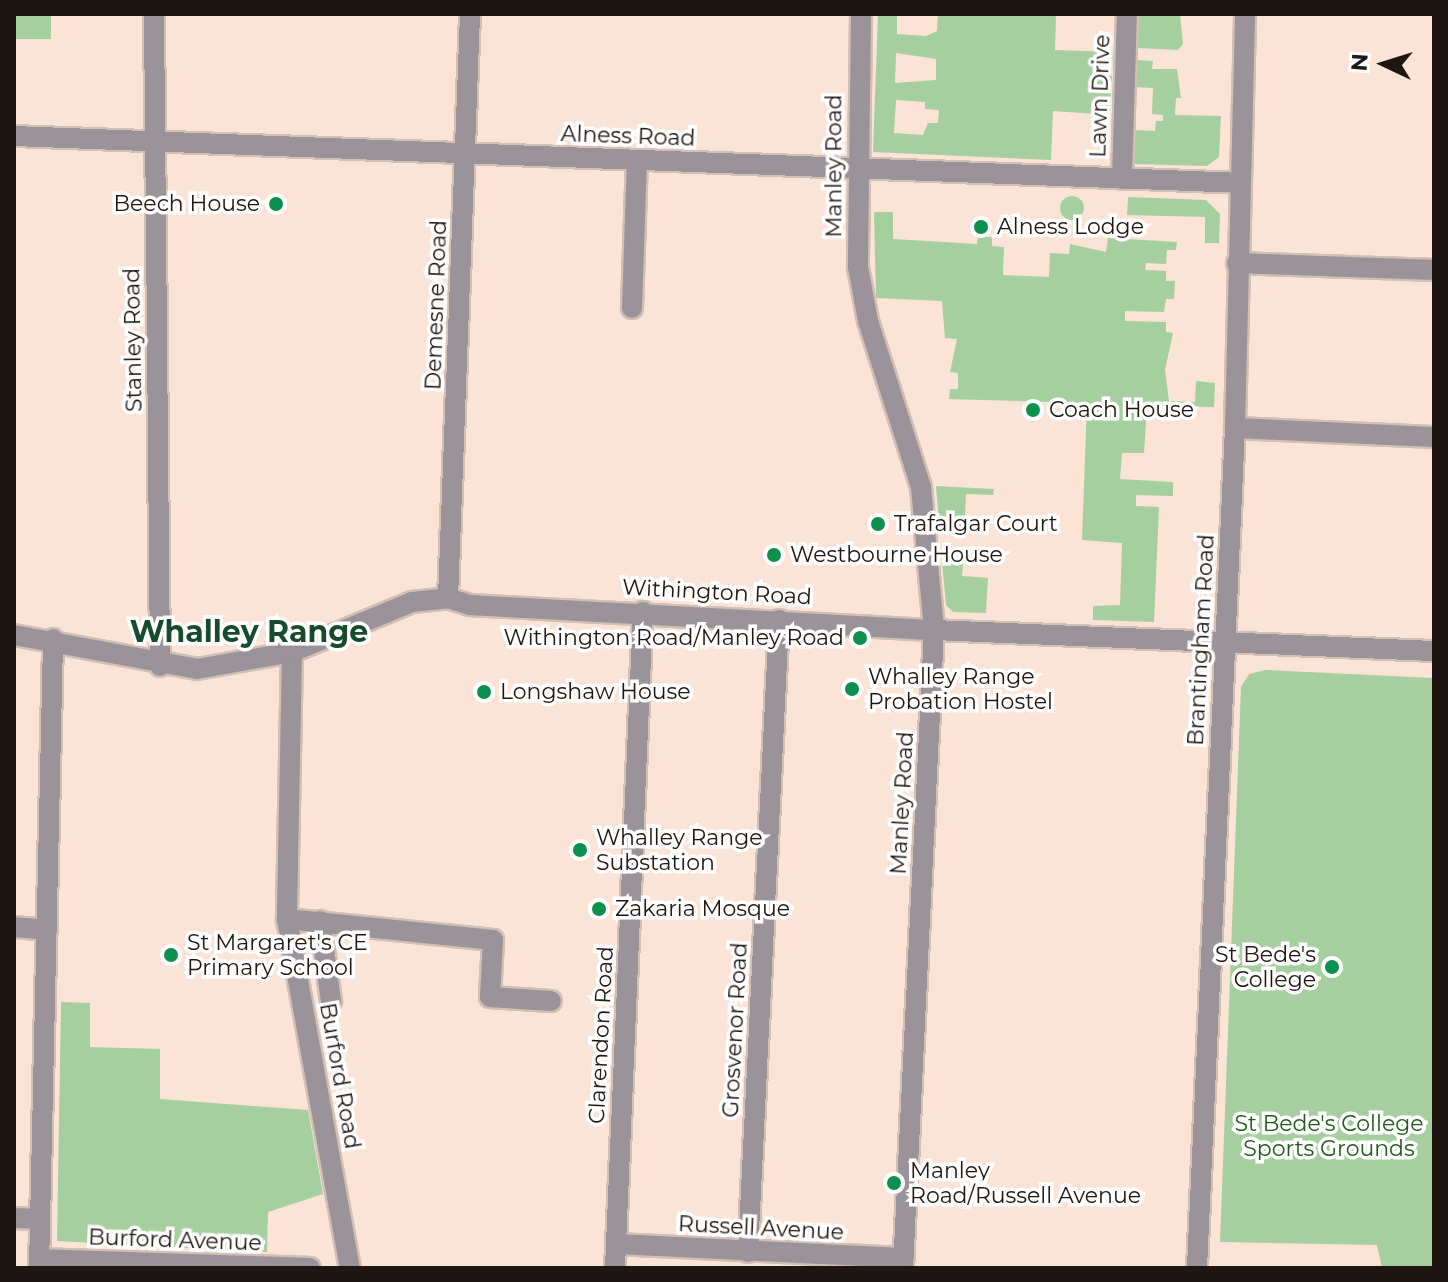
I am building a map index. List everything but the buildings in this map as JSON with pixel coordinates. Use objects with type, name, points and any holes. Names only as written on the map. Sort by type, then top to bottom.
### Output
[{"type":"street","name":"Stanley Road","points":[[154,14],[160,666]]},
{"type":"street","name":"Demesne Road","points":[[448,598],[470,14]]},
{"type":"street","name":"Manley Road","points":[[861,14],[856,169],[858,267],[868,321],[921,487],[934,630],[903,1263]]},
{"type":"street","name":"Lawn Drive","points":[[1122,179],[1127,14]]},
{"type":"street","name":"Brantingham Road","points":[[1197,1268],[1235,428],[1245,14]]},
{"type":"street","name":"Alness Road","points":[[14,136],[1241,183]]},
{"type":"street","points":[[632,308],[637,160]]},
{"type":"street","points":[[1237,263],[1434,270]]},
{"type":"street","points":[[1235,428],[1434,437]]},
{"type":"street","name":"Withington Road","points":[[14,635],[53,639],[160,666],[197,669],[292,652],[412,602],[448,598],[470,605],[934,630],[1434,651]]},
{"type":"street","name":"Clarendon Road","points":[[615,1268],[643,612]]},
{"type":"street","name":"Grosvenor Road","points":[[748,1252],[779,620]]},
{"type":"street","points":[[39,1264],[53,639]]},
{"type":"street","name":"Burford Road","points":[[292,652],[287,919],[350,1268]]},
{"type":"street","points":[[287,919],[403,934],[493,940],[490,997],[551,1001]]},
{"type":"street","points":[[320,921],[331,1001]]},
{"type":"street","points":[[14,927],[47,930]]},
{"type":"street","points":[[14,1218],[40,1219]]},
{"type":"street","name":"Russell Avenue","points":[[616,1244],[903,1263]]},
{"type":"street","name":"Burford Avenue","points":[[39,1264],[310,1268]]},
{"type":"green space","points":[[16,14],[51,14],[51,39],[16,39]]},
{"type":"green space","points":[[878,14],[897,14],[897,34],[926,36],[937,31],[938,14],[1056,14],[1055,50],[1113,52],[1110,115],[1053,111],[1051,160],[873,152]],"holes":[[[896,53],[936,59],[936,80],[895,83]],[[896,100],[925,102],[925,109],[939,110],[938,123],[928,123],[923,135],[894,133]]]},
{"type":"green space","points":[[1138,14],[1180,14],[1183,44],[1178,50],[1137,48]]},
{"type":"green space","points":[[1136,60],[1153,61],[1152,69],[1177,69],[1181,98],[1176,98],[1175,115],[1221,116],[1219,157],[1207,166],[1133,164],[1133,130],[1155,131],[1156,121],[1163,121],[1163,115],[1152,114],[1153,88],[1135,87]]},
{"type":"green space","points":[[1072,196],[1083,203],[1084,208],[1077,219],[1072,220],[1061,213],[1060,208],[1067,197]]},
{"type":"green space","points":[[1128,197],[1206,200],[1220,214],[1219,243],[1205,243],[1205,217],[1127,215]]},
{"type":"green space","points":[[874,212],[893,212],[893,239],[977,244],[978,237],[992,237],[992,246],[1004,247],[1003,275],[1049,277],[1050,253],[1069,254],[1070,244],[1106,252],[1108,238],[1177,242],[1176,250],[1167,250],[1166,264],[1146,263],[1145,270],[1166,271],[1166,281],[1175,281],[1174,299],[1166,299],[1164,312],[1125,311],[1125,321],[1166,322],[1166,332],[1173,333],[1165,370],[1169,401],[1195,402],[1196,381],[1215,383],[1214,407],[1147,406],[1144,453],[1122,453],[1120,479],[1173,482],[1173,496],[1136,495],[1136,506],[1159,507],[1154,622],[1093,620],[1093,606],[1120,605],[1122,543],[1082,540],[1087,403],[949,399],[950,389],[958,389],[958,373],[950,372],[957,339],[945,338],[942,301],[876,298]]},
{"type":"green space","points":[[936,486],[994,489],[993,495],[966,494],[964,535],[940,534]]},
{"type":"green space","points":[[942,562],[963,563],[962,576],[988,578],[986,613],[953,612],[946,605]]},
{"type":"green space","name":"St Bede's College Sports Grounds","points":[[1265,670],[1434,678],[1434,1268],[1382,1268],[1377,1245],[1220,1242],[1241,687],[1249,674]]},
{"type":"green space","points":[[61,1002],[90,1003],[90,1047],[160,1049],[160,1099],[308,1110],[323,1194],[268,1212],[267,1252],[57,1241]]},
{"type":"place","name":"Beech House","points":[[276,204]]},
{"type":"place","name":"Alness Lodge","points":[[981,227]]},
{"type":"place","name":"Coach House","points":[[1033,410]]},
{"type":"place","name":"Trafalgar Court","points":[[878,524]]},
{"type":"place","name":"Westbourne House","points":[[774,555]]},
{"type":"place","name":"Withington Road/Manley Road","points":[[860,638]]},
{"type":"place","name":"Whalley Range Probation Hostel","points":[[852,689]]},
{"type":"place","name":"Longshaw House","points":[[484,692]]},
{"type":"place","name":"Whalley Range Substation","points":[[580,850]]},
{"type":"place","name":"Zakaria Mosque","points":[[599,909]]},
{"type":"place","name":"St Margaret's CE Primary School","points":[[171,955]]},
{"type":"place","name":"St Bede's College","points":[[1332,967]]},
{"type":"place","name":"Manley Road/Russell Avenue","points":[[894,1183]]},
{"type":"district","name":"Whalley Range","points":[[249,632]]}]
